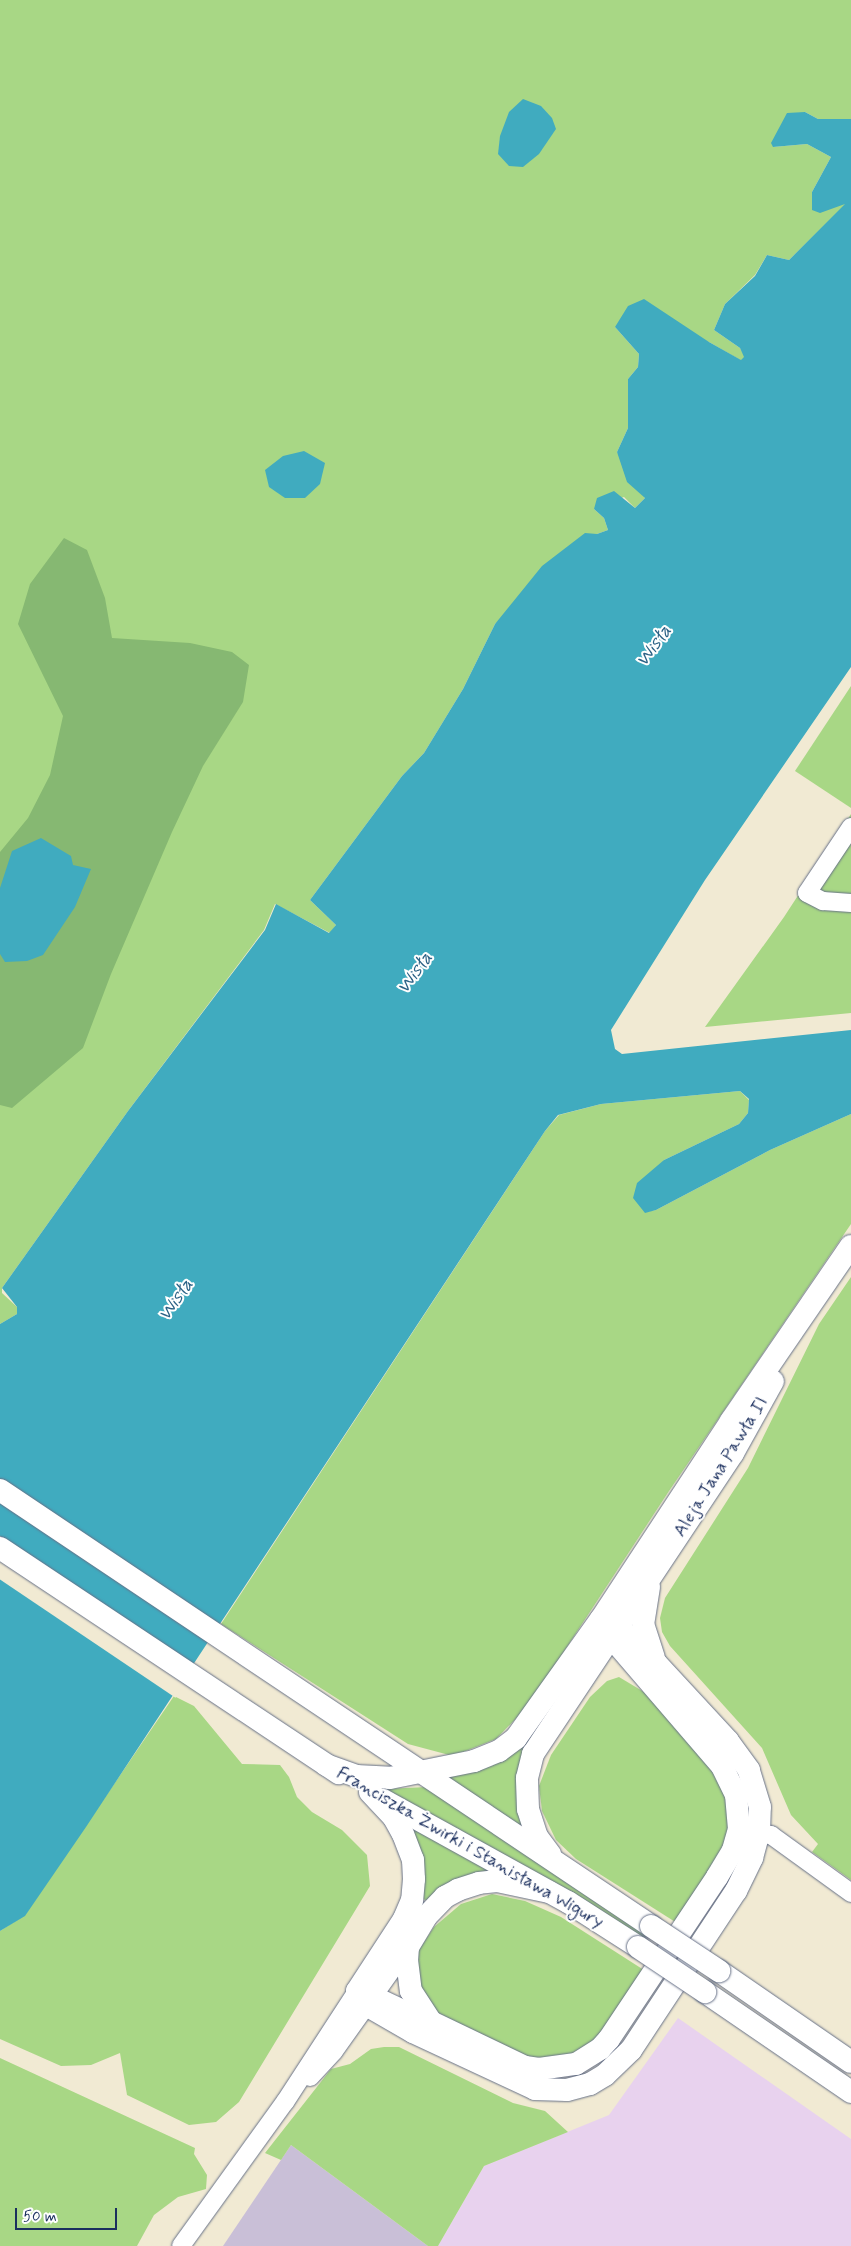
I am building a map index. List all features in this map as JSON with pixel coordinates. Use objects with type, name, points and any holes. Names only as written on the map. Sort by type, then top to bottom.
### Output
[{"type":"main road","name":"Aleja Jana Pawła II","points":[[609,1627],[730,1421],[851,1246]]},
{"type":"main road","name":"Aleja Jana Pawła II","points":[[609,1627],[652,1576],[733,1453],[821,1291]]},
{"type":"main road","points":[[0,1490],[418,1770],[485,1758],[516,1738],[609,1627]]},
{"type":"main road","points":[[0,1548],[326,1765]]},
{"type":"main road","points":[[648,1667],[643,1608],[652,1576]]},
{"type":"main road","points":[[550,1892],[497,1882],[465,1887],[445,1898],[433,1909],[408,1947],[407,1972],[411,1991],[431,2022],[524,2067],[558,2069],[588,2058],[609,2039],[733,1850],[749,1830],[760,1807],[749,1770],[728,1741],[648,1667],[609,1627]]},
{"type":"main road","points":[[558,1864],[537,1837],[532,1825],[527,1778],[537,1747],[582,1678],[609,1627]]},
{"type":"main road","points":[[582,1678],[613,1663],[648,1667]]},
{"type":"main road","points":[[391,1752],[426,1764],[447,1766]]},
{"type":"main road","name":"Franciszka Żwirki i Stanisława Wigury","points":[[326,1765],[368,1778],[390,1778],[418,1770],[719,1971],[851,2062]]},
{"type":"main road","name":"Franciszka Żwirki i Stanisława Wigury","points":[[326,1765],[370,1792],[550,1892],[638,1947],[851,2092]]},
{"type":"main road","points":[[370,1792],[394,1818],[403,1834],[413,1860],[414,1890],[404,1919],[366,1998],[518,2083],[551,2091],[590,2084],[619,2064],[639,2038],[736,1891],[752,1858],[749,1830]]},
{"type":"street","points":[[851,827],[807,893],[822,901],[851,903]]},
{"type":"street","points":[[749,1830],[771,1835],[851,1893]]},
{"type":"street","points":[[181,2246],[285,2102],[408,1947]]},
{"type":"street","points":[[366,1998],[431,2022]]},
{"type":"shaded area","points":[[678,2018],[851,2139],[851,2246],[438,2246],[484,2166],[609,2115]]},
{"type":"shaded area","points":[[291,2145],[428,2246],[223,2246]]},
{"type":"green space","points":[[0,0],[851,0],[851,119],[818,119],[805,112],[773,147],[807,144],[831,157],[812,192],[847,203],[789,260],[767,255],[755,275],[725,304],[714,330],[740,348],[745,357],[742,361],[709,342],[615,327],[639,354],[638,367],[628,379],[628,428],[617,452],[645,498],[635,508],[624,497],[594,509],[604,518],[608,530],[597,534],[495,624],[463,689],[424,753],[402,776],[310,900],[336,925],[330,933],[275,904],[264,930],[128,1111],[2,1288],[2,1293],[17,1307],[17,1314],[0,1324]]},
{"type":"green space","points":[[64,538],[87,550],[105,598],[112,638],[190,643],[232,652],[249,665],[243,702],[203,766],[172,832],[111,974],[83,1048],[12,1108],[0,1105],[0,852],[28,818],[50,775],[63,716],[18,624],[30,584]]},
{"type":"green space","points":[[851,686],[851,808],[795,771]]},
{"type":"green space","points":[[851,814],[851,1013],[705,1027],[784,917]]},
{"type":"green space","points":[[740,1091],[749,1100],[748,1113],[739,1124],[664,1160],[645,1212],[656,1210],[770,1150],[851,1114],[851,1224],[669,1491],[529,1705],[496,1739],[453,1756],[408,1744],[221,1624],[545,1131],[559,1115],[601,1104]]},
{"type":"green space","points":[[851,1277],[851,1880],[812,1852],[818,1844],[791,1815],[762,1748],[670,1646],[662,1632],[660,1618],[665,1598],[748,1468],[819,1324]]},
{"type":"green space","points":[[619,1677],[644,1692],[715,1768],[732,1795],[734,1829],[680,1925],[576,1859],[556,1840],[542,1811],[539,1786],[551,1755],[590,1697],[607,1681]]},
{"type":"green space","points":[[174,1696],[194,1706],[242,1764],[280,1765],[289,1777],[297,1797],[312,1812],[342,1830],[367,1855],[370,1886],[239,2102],[216,2122],[189,2125],[127,2095],[120,2053],[91,2065],[61,2066],[0,2039],[0,1931],[25,1915]]},
{"type":"green space","points":[[537,1729],[542,1732],[526,1830],[437,1773],[526,1741]]},
{"type":"green space","points":[[428,1787],[647,1935],[643,1940],[571,1892],[384,1789]]},
{"type":"green space","points":[[410,1823],[495,1872],[430,1902],[419,1897]]},
{"type":"green space","points":[[492,1894],[525,1901],[561,1917],[647,1972],[584,2053],[526,2060],[446,2021],[427,2005],[415,1982],[418,1951],[434,1927],[461,1904]]},
{"type":"green space","points":[[399,2047],[513,2103],[545,2111],[568,2132],[484,2166],[438,2246],[428,2246],[291,2145],[281,2160],[265,2153],[331,2069],[350,2064],[371,2049]]},
{"type":"green space","points":[[0,2058],[195,2148],[194,2154],[207,2175],[206,2189],[178,2197],[154,2215],[137,2246],[0,2246]]},
{"type":"water","points":[[523,99],[541,106],[552,118],[556,129],[539,154],[523,167],[509,166],[498,154],[500,136],[509,112]]},
{"type":"water","name":"Wisła","points":[[805,112],[818,119],[851,119],[851,667],[705,880],[611,1030],[615,1049],[622,1054],[851,1030],[851,1114],[770,1150],[656,1210],[645,1213],[633,1198],[637,1183],[664,1160],[739,1124],[748,1113],[749,1099],[740,1091],[601,1104],[558,1115],[545,1131],[86,1827],[25,1916],[0,1931],[0,1324],[17,1314],[17,1307],[2,1288],[128,1111],[265,930],[276,904],[329,933],[336,925],[310,900],[402,776],[424,753],[463,689],[495,624],[542,566],[585,533],[597,534],[608,530],[604,518],[594,509],[597,498],[614,491],[635,508],[645,498],[627,482],[617,452],[628,428],[628,379],[638,367],[639,354],[615,327],[628,306],[644,299],[709,342],[741,360],[744,357],[740,348],[714,330],[725,304],[755,276],[767,255],[789,260],[845,204],[820,213],[812,210],[812,192],[831,157],[807,144],[773,147],[771,143],[787,113]]},
{"type":"water","points":[[304,451],[325,463],[320,484],[305,498],[285,498],[269,487],[265,470],[283,456]]},
{"type":"water","points":[[41,838],[71,856],[73,865],[91,869],[75,907],[43,955],[27,961],[5,962],[0,954],[0,888],[12,851]]},
{"type":"pier","points":[[0,1536],[196,1668],[176,1698],[0,1579]]}]
